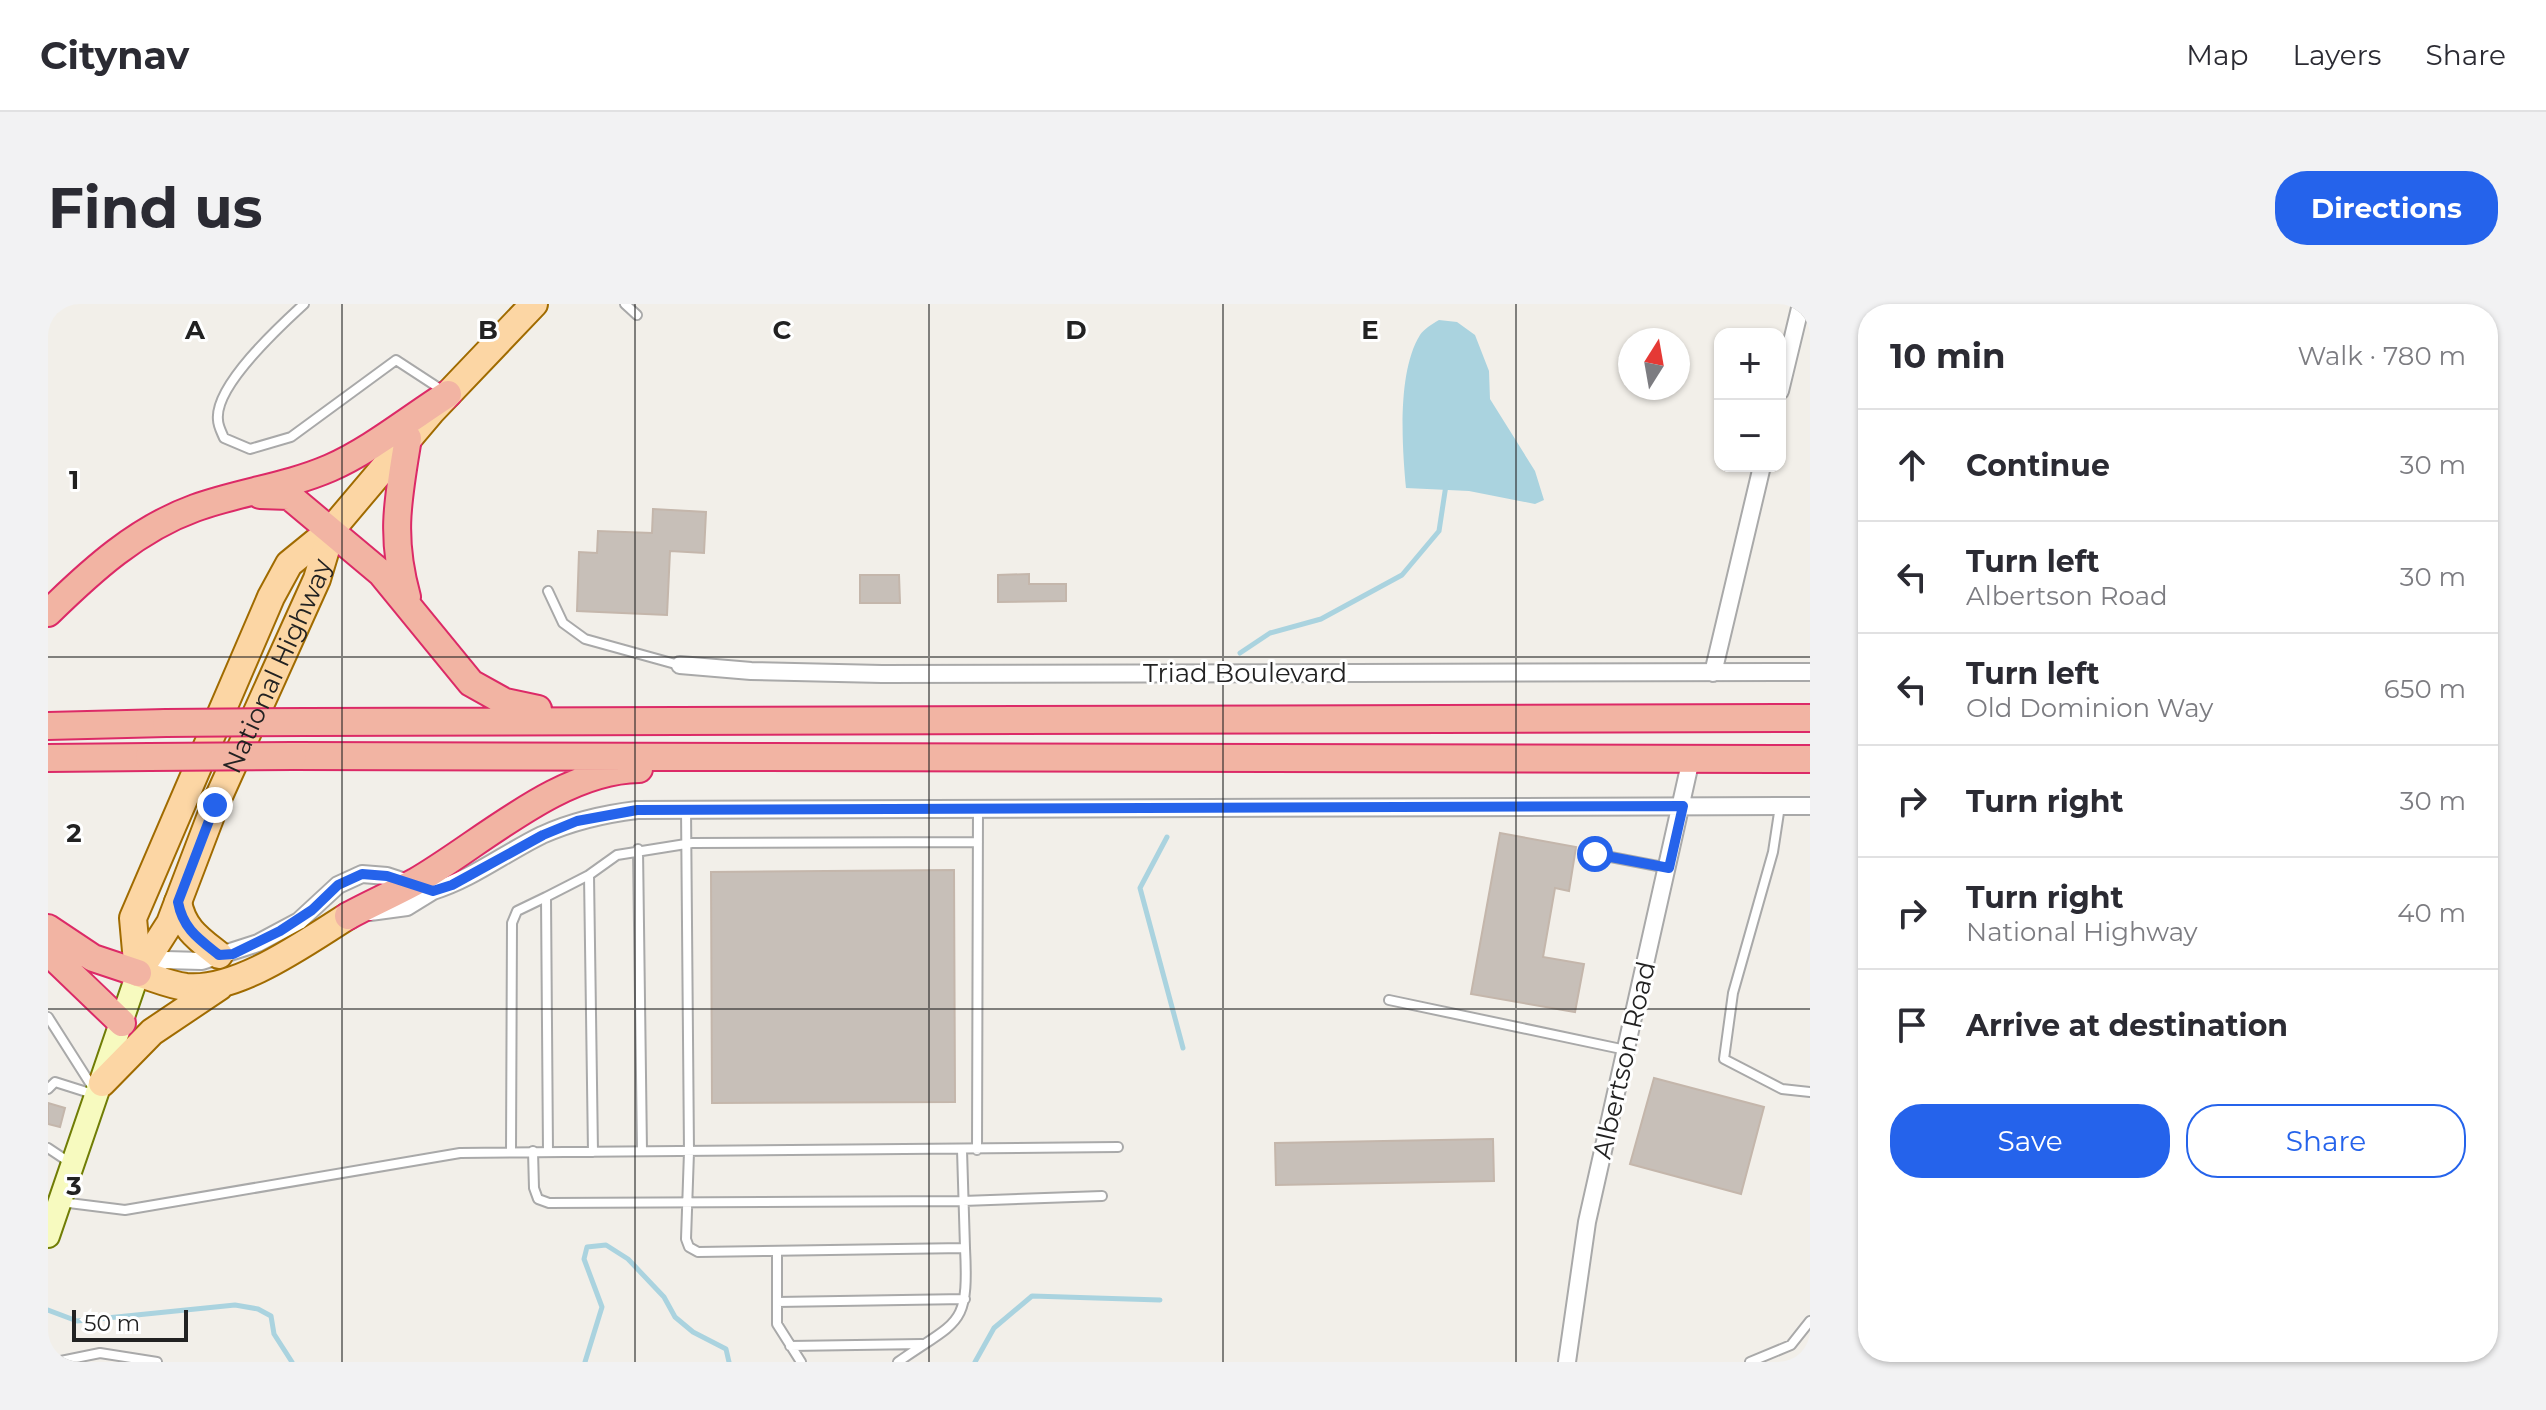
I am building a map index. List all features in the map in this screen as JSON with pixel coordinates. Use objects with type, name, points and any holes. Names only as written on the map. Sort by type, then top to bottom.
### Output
[{"type":"highway","points":[[48,613],[119,549],[145,532],[198,506],[251,494],[330,468],[448,394]]},
{"type":"highway","points":[[408,438],[395,510],[395,536],[410,608]]},
{"type":"highway","points":[[251,494],[289,496],[332,529],[381,573],[457,667],[489,695],[521,706],[617,719]]},
{"type":"highway","points":[[48,726],[617,719],[1810,718]]},
{"type":"highway","points":[[48,758],[1810,759]]},
{"type":"highway","points":[[348,916],[423,887],[555,793],[585,780],[629,769],[680,769],[814,758]]},
{"type":"highway","points":[[48,928],[93,958],[138,973]]},
{"type":"highway","points":[[48,952],[122,1023]]},
{"type":"main road","name":"National Highway","points":[[138,973],[133,918],[271,597],[289,564],[332,529],[408,438],[534,304]]},
{"type":"main road","name":"National Highway","points":[[48,1236],[57,1195],[73,1165],[138,973],[170,923],[221,792],[317,579],[332,529]]},
{"type":"main road","points":[[178,902],[181,919],[192,935],[219,955]]},
{"type":"main road","points":[[100,1089],[152,1032],[230,980],[276,960],[348,916]]},
{"type":"main road","points":[[138,973],[187,987],[230,980]]},
{"type":"street","points":[[1786,366],[1801,304]]},
{"type":"street","points":[[1713,673],[1761,472]]},
{"type":"street","name":"Triad Boulevard","points":[[680,665],[751,671],[882,674],[1810,672]]},
{"type":"street","name":"Albertson Road","points":[[1567,1362],[1587,1222],[1683,806],[1691,759]]},
{"type":"street","points":[[138,973],[165,960],[202,961],[258,943],[299,921],[349,879],[373,873],[423,887],[452,885],[543,835],[577,821],[627,811],[1810,806]]},
{"type":"lane","points":[[304,304],[262,342],[221,401],[218,419],[224,438],[250,449],[291,437],[396,360],[448,394]]},
{"type":"lane","points":[[625,304],[637,315]]},
{"type":"lane","points":[[548,591],[563,623],[585,639],[680,665]]},
{"type":"lane","points":[[1780,806],[1773,852],[1733,993],[1724,1059],[1782,1089],[1810,1092]]},
{"type":"lane","points":[[977,1150],[978,808]]},
{"type":"lane","points":[[686,809],[689,1247],[698,1252],[965,1248]]},
{"type":"lane","points":[[511,1152],[512,923],[517,911],[589,875],[617,855],[638,849],[686,845],[978,842]]},
{"type":"lane","points":[[638,849],[642,1151]]},
{"type":"lane","points":[[1595,854],[1669,868]]},
{"type":"lane","points":[[589,875],[593,1152]]},
{"type":"lane","points":[[546,897],[548,1152]]},
{"type":"lane","points":[[1389,1000],[1626,1051]]},
{"type":"lane","points":[[48,1017],[100,1089]]},
{"type":"lane","points":[[48,1089],[55,1082],[100,1089]]},
{"type":"lane","points":[[57,1195],[125,1210],[460,1153],[1118,1147]]},
{"type":"lane","points":[[48,1148],[73,1165]]},
{"type":"lane","points":[[898,1362],[953,1325],[965,1308],[962,1150]]},
{"type":"lane","points":[[533,1151],[534,1188],[538,1199],[549,1203],[963,1201],[1102,1196]]},
{"type":"lane","points":[[777,1251],[777,1324],[801,1362]]},
{"type":"lane","points":[[777,1302],[965,1299]]},
{"type":"lane","points":[[1750,1362],[1791,1345],[1810,1321]]},
{"type":"lane","points":[[790,1346],[924,1344]]},
{"type":"lane","points":[[48,1360],[56,1362],[100,1353],[157,1362]]},
{"type":"water","points":[[1439,320],[1457,322],[1475,335],[1489,371],[1490,399],[1535,471],[1544,500],[1535,504],[1469,491],[1406,488],[1404,389],[1413,350],[1420,335]]},
{"type":"building","points":[[653,509],[706,512],[704,553],[670,551],[667,615],[577,611],[579,552],[597,553],[598,531],[652,533]]},
{"type":"building","points":[[1029,574],[1029,584],[1066,584],[1066,601],[998,602],[998,575]]},
{"type":"building","points":[[860,575],[899,575],[900,603],[860,603]]},
{"type":"building","points":[[1500,833],[1576,847],[1569,891],[1555,888],[1543,957],[1584,964],[1575,1012],[1471,994]]},
{"type":"building","points":[[954,870],[955,1102],[712,1103],[711,872]]},
{"type":"building","points":[[1654,1078],[1764,1107],[1741,1194],[1630,1164]]},
{"type":"building","points":[[48,1103],[65,1108],[60,1127],[48,1124]]},
{"type":"building","points":[[1493,1139],[1494,1181],[1276,1185],[1275,1143]]},
{"type":"waterway","points":[[1240,653],[1270,633],[1321,619],[1402,575],[1439,531],[1446,485]]},
{"type":"waterway","points":[[1167,837],[1140,888],[1183,1048]]},
{"type":"waterway","points":[[585,1362],[602,1307],[584,1259],[587,1247],[606,1245],[628,1259],[664,1297],[675,1317],[693,1332],[726,1349],[729,1362]]},
{"type":"waterway","points":[[975,1362],[994,1328],[1032,1296],[1160,1300]]},
{"type":"waterway","points":[[48,1310],[77,1321],[235,1305],[258,1309],[271,1316],[274,1334],[292,1362]]},
{"type":"route","points":[[215,805],[178,902],[181,919],[192,935],[219,955],[233,954],[299,921],[338,885],[362,874],[387,876],[433,891],[452,885],[543,835],[577,821],[637,810],[735,807],[1683,806],[1669,868],[1595,854]]}]
